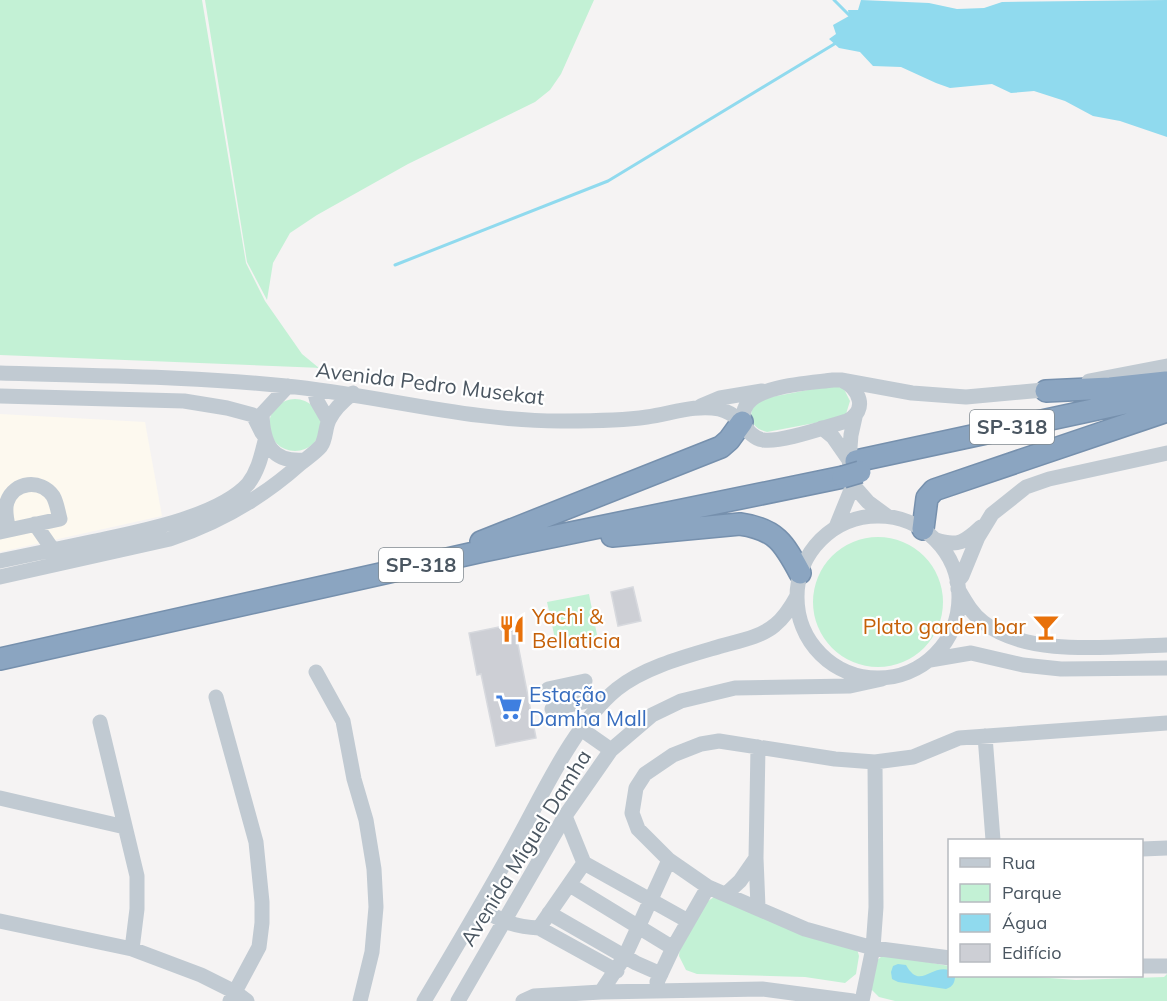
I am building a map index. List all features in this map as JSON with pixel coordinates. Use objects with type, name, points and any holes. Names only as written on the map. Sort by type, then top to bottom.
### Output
[{"type":"highway","points":[[1046,391],[1167,382]]},
{"type":"highway","name":"SP-318","points":[[850,470],[1167,394]]},
{"type":"highway","points":[[929,535],[924,508],[927,498],[934,490],[1167,408]]},
{"type":"highway","name":"SP-318","points":[[0,646],[850,470],[1167,408]]},
{"type":"highway","points":[[482,547],[721,447],[732,437],[742,422]]},
{"type":"highway","points":[[482,547],[740,524],[771,532],[787,549],[800,573]]},
{"type":"highway","name":"SP-318","points":[[0,659],[482,547]]},
{"type":"street","name":"Avenida Pedro Musekat","points":[[0,373],[288,386],[353,393],[481,416],[561,421],[645,418],[692,409],[720,398],[841,380],[912,393],[966,397],[1046,391],[1167,366]]},
{"type":"street","points":[[836,527],[850,470],[850,435],[860,403],[855,388],[841,380]]},
{"type":"street","points":[[0,576],[54,557],[194,515],[242,490],[259,465],[264,437],[262,414],[288,386]]},
{"type":"street","points":[[314,390],[328,420]]},
{"type":"street","points":[[742,422],[745,407],[764,391]]},
{"type":"street","points":[[0,561],[54,557],[170,539],[196,530],[273,487],[305,460],[322,444],[328,420],[344,400],[353,393]]},
{"type":"street","points":[[0,396],[184,401],[227,408],[253,415],[269,448],[285,458],[296,461],[305,460]]},
{"type":"street","name":"Avenida Pedro Musekat","points":[[692,409],[720,409],[733,414],[752,435],[762,440],[775,440],[822,428]]},
{"type":"street","points":[[822,428],[855,417]]},
{"type":"street","points":[[822,428],[833,437],[868,501],[887,516]]},
{"type":"street","points":[[986,522],[958,586],[955,623],[946,642],[930,660],[914,670],[894,677],[882,678],[852,674],[833,665],[818,652],[806,635],[799,616],[797,596],[800,573],[809,554],[823,537],[836,527],[860,518],[887,516],[900,519],[949,544],[959,543],[969,539],[992,514],[1026,486],[1049,478],[1167,453]]},
{"type":"street","points":[[27,484],[41,486],[52,495],[60,519],[35,524],[5,531],[7,501],[15,490],[27,484]]},
{"type":"street","points":[[35,524],[54,557]]},
{"type":"street","points":[[929,535],[951,561],[964,602],[982,622],[1009,637],[1056,647],[1167,645]]},
{"type":"street","name":"Avenida Miguel Damha","points":[[424,1001],[480,908],[581,729],[616,690],[633,679],[682,657],[751,638],[774,626],[788,612],[797,596]]},
{"type":"street","points":[[930,660],[971,653],[1023,665],[1061,669],[1167,668]]},
{"type":"street","points":[[316,672],[343,722],[354,779],[366,820],[374,869],[376,907],[372,952],[360,1001]]},
{"type":"street","name":"Avenida Miguel Damha","points":[[458,1001],[566,816],[611,750],[652,715],[681,701],[735,688],[850,686],[882,678]]},
{"type":"street","points":[[586,686],[583,702],[549,695],[586,686]]},
{"type":"street","points":[[0,921],[132,950],[201,975],[237,998],[259,946],[262,902],[256,842],[216,697]]},
{"type":"street","points":[[100,722],[137,876],[137,909],[132,950]]},
{"type":"street","points":[[948,957],[873,948],[805,929],[708,887],[669,860],[638,829],[632,813],[636,788],[645,774],[684,749],[719,741],[835,759],[875,762],[913,757],[959,738],[1167,723]]},
{"type":"street","points":[[581,729],[611,750]]},
{"type":"street","points":[[985,736],[993,839]]},
{"type":"street","points":[[758,908],[756,858],[759,747]]},
{"type":"street","points":[[862,1001],[873,948],[876,907],[875,762]]},
{"type":"street","points":[[0,798],[125,827]]},
{"type":"street","points":[[566,816],[584,863],[688,921]]},
{"type":"street","points":[[1143,849],[1167,848]]},
{"type":"street","points":[[726,894],[740,881],[756,858]]},
{"type":"street","points":[[601,992],[625,956],[669,860]]},
{"type":"street","points":[[539,928],[584,863]]},
{"type":"street","points":[[570,885],[673,948]]},
{"type":"street","points":[[652,992],[673,948],[708,887]]},
{"type":"street","points":[[480,908],[518,927],[539,928],[616,971]]},
{"type":"street","points":[[549,913],[661,974]]},
{"type":"street","points":[[1143,966],[1167,966]]},
{"type":"street","points":[[523,1001],[534,996],[601,992],[762,989],[853,1001]]},
{"type":"shaded area","points":[[0,414],[145,422],[162,516],[0,552]]},
{"type":"green space","points":[[0,0],[202,0],[246,263],[265,301],[302,354],[319,368],[0,355]]},
{"type":"green space","points":[[205,0],[594,0],[561,74],[550,90],[535,102],[408,164],[317,215],[290,233],[273,263],[267,300],[247,262]]},
{"type":"green space","points":[[834,385],[844,389],[850,401],[846,414],[836,419],[767,432],[756,427],[752,421],[752,409],[761,399]]},
{"type":"green space","points":[[290,399],[300,399],[314,406],[321,425],[314,444],[300,451],[290,451],[280,447],[273,440],[269,430],[269,420],[273,410],[280,403]]},
{"type":"green space","points":[[878,537],[903,542],[924,556],[938,577],[943,602],[938,627],[924,648],[903,662],[878,667],[853,662],[832,648],[818,627],[813,602],[818,577],[832,556],[853,542]]},
{"type":"green space","points":[[589,594],[598,640],[557,648],[547,602]]},
{"type":"green space","points":[[717,895],[857,949],[859,956],[856,974],[845,983],[805,977],[697,974],[686,970],[679,956],[680,947],[705,903]]},
{"type":"green space","points":[[882,956],[899,957],[948,966],[948,977],[1036,977],[1076,980],[1164,977],[1167,974],[1167,1001],[895,1001],[879,997],[867,985],[873,964]]},
{"type":"water","points":[[861,0],[929,3],[957,9],[984,8],[1002,2],[1167,0],[1167,137],[1120,121],[1093,116],[1065,101],[1034,91],[1011,93],[992,84],[950,88],[901,67],[873,66],[860,52],[839,48],[829,39],[836,34],[833,25],[849,16],[848,10],[858,10]]},
{"type":"water","points":[[906,965],[916,976],[942,969],[948,970],[948,977],[955,977],[954,982],[946,989],[898,982],[892,979],[893,966]]},
{"type":"building","points":[[633,587],[641,621],[618,626],[611,592]]},
{"type":"building","name":"Estação Damha Mall","points":[[514,624],[536,738],[496,746],[481,674],[477,675],[469,633]]},
{"type":"waterway","points":[[834,0],[852,18]]},
{"type":"waterway","points":[[395,265],[608,181],[836,43]]},
{"type":"place","name":"Plato garden bar","points":[[1046,627]]},
{"type":"place","name":"Yachi & Bellaticia","points":[[512,629]]},
{"type":"place","name":"Estação Damha Mall","points":[[509,707]]}]
